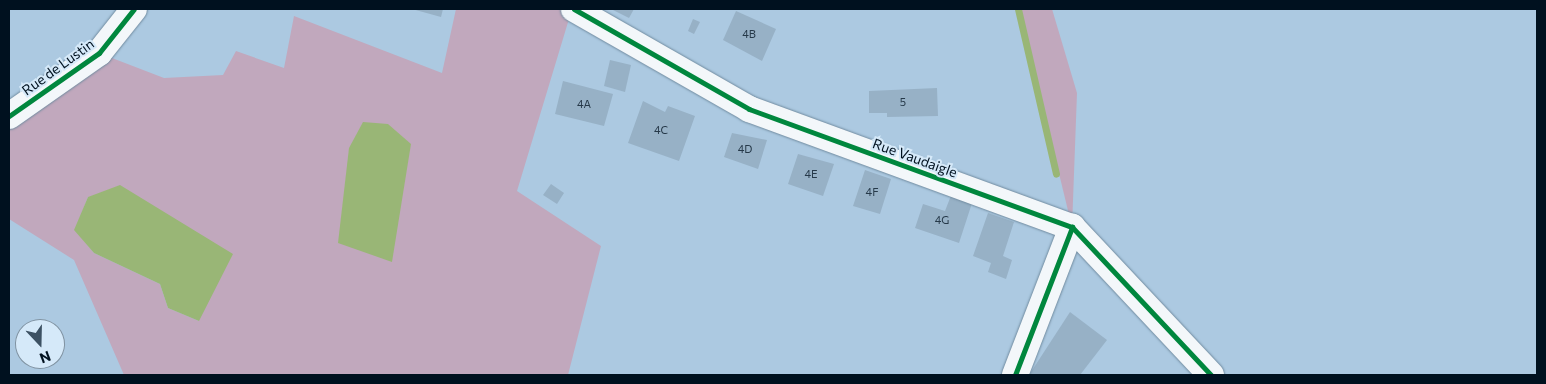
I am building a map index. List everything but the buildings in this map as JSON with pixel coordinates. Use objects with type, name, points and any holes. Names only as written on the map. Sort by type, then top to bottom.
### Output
[{"type":"street","name":"Rue de Lustin","points":[[9,116],[100,53],[134,9]]},
{"type":"street","name":"Rue Vaudaigle","points":[[574,9],[749,109],[1072,227],[1211,375]]},
{"type":"street","points":[[1015,375],[1072,227]]},
{"type":"shaded area","points":[[456,9],[572,9],[517,191],[601,246],[568,375],[124,375],[74,260],[9,219],[9,116],[99,53],[164,78],[223,75],[236,51],[284,68],[294,16],[442,73]],"holes":[[[88,197],[199,321],[168,308],[160,284],[94,253],[75,230]]]},
{"type":"shaded area","points":[[1019,9],[1052,9],[1077,93],[1072,227]]},
{"type":"shaded area","points":[[363,122],[388,124],[411,144],[392,262],[338,243],[349,148]]},
{"type":"shaded area","points":[[120,185],[233,254],[199,321],[168,308],[160,284],[94,253],[74,230],[88,197]]},
{"type":"waterway","points":[[1018,9],[1056,174]]},
{"type":"cycle path","points":[[9,116],[99,53],[134,9]]},
{"type":"cycle path","points":[[574,9],[749,109],[1072,227],[1211,375]]},
{"type":"cycle path","points":[[1015,375],[1072,227]]}]
